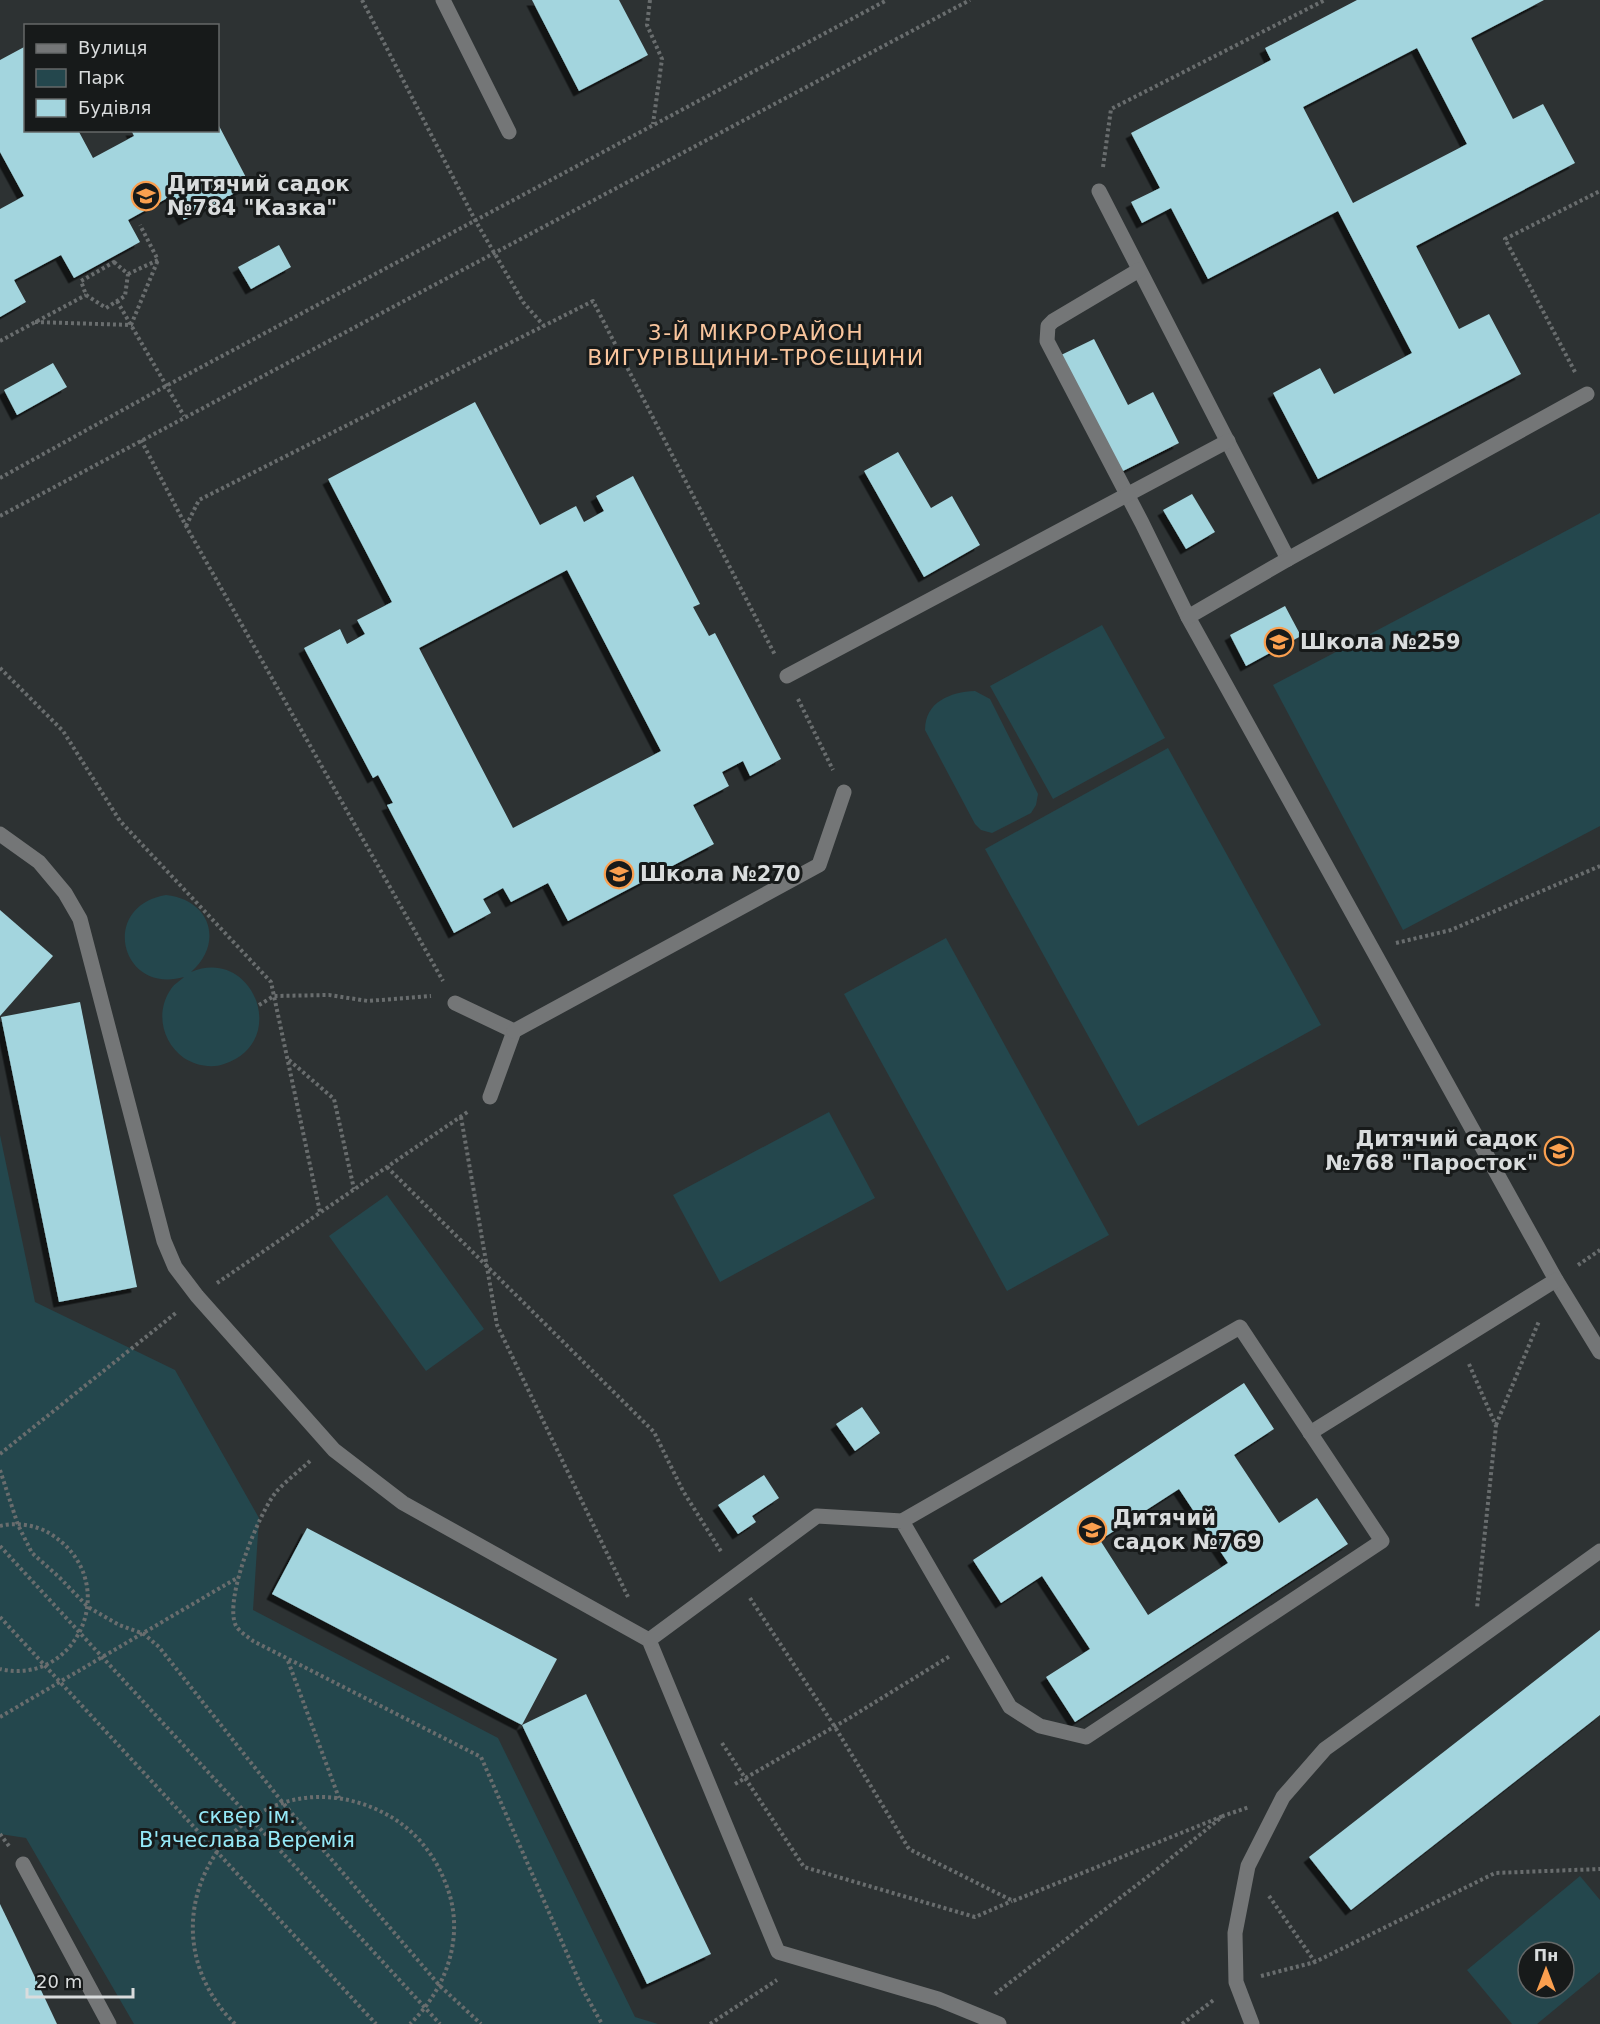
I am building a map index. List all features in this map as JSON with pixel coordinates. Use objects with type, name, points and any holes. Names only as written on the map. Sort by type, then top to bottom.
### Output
[{"type":"street","points":[[443,0],[510,132]]},
{"type":"street","points":[[1099,191],[1288,559]]},
{"type":"street","points":[[1139,270],[1053,321],[1048,326],[1047,341],[1128,495],[1188,617],[1557,1280],[1600,1352]]},
{"type":"street","points":[[1188,617],[1288,559],[1587,394]]},
{"type":"street","points":[[787,676],[1228,441]]},
{"type":"street","points":[[490,1097],[514,1031],[819,865],[844,792]]},
{"type":"street","points":[[0,834],[39,862],[65,893],[80,920],[164,1241],[175,1267],[197,1296],[329,1444],[403,1503],[649,1640],[778,1952],[938,1999],[999,2024]]},
{"type":"street","points":[[452,999],[514,1031]]},
{"type":"street","points":[[1310,1433],[1557,1280]]},
{"type":"street","points":[[649,1640],[817,1516],[902,1521],[1240,1327],[1382,1541],[1086,1737],[1040,1726],[1010,1707],[902,1521]]},
{"type":"street","points":[[1252,2024],[1236,1982],[1235,1933],[1248,1866],[1283,1797],[1325,1749],[1600,1551]]},
{"type":"street","points":[[23,1864],[109,2024]]},
{"type":"path","points":[[362,0],[475,220],[523,302],[544,326]]},
{"type":"path","points":[[650,0],[647,25],[662,59],[653,125]]},
{"type":"path","points":[[0,478],[166,386],[887,0]]},
{"type":"path","points":[[0,516],[184,416],[970,0]]},
{"type":"path","points":[[1099,191],[1111,109],[1325,0]]},
{"type":"path","points":[[1587,394],[1505,239],[1600,191]]},
{"type":"path","points":[[131,326],[158,260],[140,225]]},
{"type":"path","points":[[128,274],[158,260]]},
{"type":"path","points":[[114,262],[128,274],[125,296],[106,308],[86,295],[81,281],[114,262]]},
{"type":"path","points":[[0,340],[86,295]]},
{"type":"path","points":[[117,301],[184,416]]},
{"type":"path","points":[[186,526],[199,500],[592,301],[787,676],[844,792]]},
{"type":"path","points":[[35,322],[131,326]]},
{"type":"path","points":[[141,440],[186,526],[452,999],[368,1001],[329,995],[274,996],[259,1005]]},
{"type":"path","points":[[0,668],[63,731],[120,821],[271,982],[320,1212]]},
{"type":"path","points":[[1372,949],[1451,930],[1600,866]]},
{"type":"path","points":[[288,1059],[334,1099],[354,1190]]},
{"type":"path","points":[[0,1454],[197,1296],[490,1097]]},
{"type":"path","points":[[460,1117],[497,1325],[649,1640]]},
{"type":"path","points":[[387,1167],[654,1432],[683,1491],[835,1727],[909,1850],[1013,1901]]},
{"type":"path","points":[[1474,1641],[1496,1425],[1557,1280]]},
{"type":"path","points":[[1459,1341],[1496,1425]]},
{"type":"path","points":[[329,1444],[276,1493],[253,1536],[238,1578],[233,1603],[236,1626],[253,1641],[288,1660],[481,1757],[583,1990],[602,2024]]},
{"type":"path","points":[[0,1470],[18,1525],[32,1553],[59,1576],[88,1607],[118,1625],[144,1634],[159,1647],[284,1803],[440,1986],[480,2024]]},
{"type":"path","points":[[0,1526],[18,1525],[44,1530],[61,1540],[74,1553],[83,1570],[88,1588],[88,1607],[80,1632],[74,1642],[60,1655],[44,1665],[26,1670],[0,1669]]},
{"type":"path","points":[[0,1546],[440,2024]]},
{"type":"path","points":[[0,1717],[238,1578]]},
{"type":"path","points":[[0,1617],[376,2024]]},
{"type":"path","points":[[714,1797],[835,1727],[972,1642]]},
{"type":"path","points":[[288,1660],[339,1798]]},
{"type":"path","points":[[720,1741],[747,1778],[804,1867],[975,1917],[1223,1816],[1283,1797]]},
{"type":"path","points":[[235,2024],[217,2004],[203,1981],[195,1955],[194,1903],[203,1876],[217,1851],[235,1831],[251,1819],[284,1803],[311,1797],[339,1798],[367,1804],[392,1816],[414,1833],[431,1854],[440,1870],[452,1905],[454,1932],[450,1959],[440,1986],[426,2009],[410,2024]]},
{"type":"path","points":[[971,2012],[1223,1816]]},
{"type":"path","points":[[1248,1866],[1315,1962]]},
{"type":"path","points":[[1182,2024],[1236,1982],[1315,1962],[1495,1873],[1600,1869]]},
{"type":"path","points":[[710,2024],[808,1959]]},
{"type":"green space","points":[[1600,513],[1600,826],[1403,930],[1273,685]]},
{"type":"green space","points":[[1102,625],[1165,738],[1053,799],[990,686]]},
{"type":"green space","points":[[975,691],[990,699],[1038,794],[1036,805],[1031,813],[992,833],[981,830],[975,824],[925,730],[929,712],[941,700],[948,696]]},
{"type":"green space","points":[[1168,748],[1321,1025],[1138,1126],[985,849]]},
{"type":"green space","points":[[166,895],[194,905],[208,924],[207,948],[201,961],[191,972],[213,968],[232,972],[246,984],[256,1000],[259,1018],[256,1037],[244,1053],[224,1064],[209,1066],[193,1063],[184,1058],[170,1044],[163,1026],[163,1007],[171,989],[184,977],[162,979],[145,973],[133,962],[126,947],[125,931],[132,915],[145,902]]},
{"type":"green space","points":[[946,938],[1109,1235],[1007,1291],[844,994]]},
{"type":"green space","points":[[829,1112],[875,1198],[720,1282],[673,1195]]},
{"type":"green space","name":"сквер ім. В'ячеслава Веремія","points":[[0,1135],[35,1302],[175,1370],[259,1518],[253,1610],[498,1738],[635,2017],[658,2024],[134,2024],[26,1838],[0,1834]]},
{"type":"green space","points":[[387,1195],[484,1329],[426,1371],[329,1236]]},
{"type":"green space","points":[[1580,1876],[1600,1900],[1600,1972],[1576,1992],[1576,1940],[1516,1940],[1516,2000],[1566,2000],[1537,2024],[1512,2024],[1467,1970]]},
{"type":"building","points":[[532,0],[619,0],[648,55],[579,91]]},
{"type":"building","points":[[1357,0],[1544,0],[1471,38],[1513,119],[1543,104],[1575,163],[1416,246],[1459,329],[1489,314],[1521,374],[1318,479],[1273,393],[1320,368],[1334,394],[1412,353],[1338,211],[1208,279],[1171,208],[1142,223],[1131,202],[1160,188],[1131,133],[1271,60],[1265,48]],"holes":[[[1417,48],[1467,144],[1353,203],[1303,107]]]},
{"type":"building","points":[[24,47],[24,132],[79,132],[93,158],[134,136],[132,132],[219,132],[219,126],[250,185],[184,220],[171,196],[128,220],[140,242],[74,278],[61,255],[14,280],[26,302],[0,317],[0,209],[24,196],[0,152],[0,60]]},
{"type":"building","points":[[279,245],[291,267],[251,289],[238,267]]},
{"type":"building","points":[[1094,339],[1128,405],[1153,392],[1179,443],[1119,473],[1059,356]]},
{"type":"building","points":[[53,363],[67,387],[17,415],[4,390]]},
{"type":"building","points":[[475,402],[540,525],[576,506],[584,522],[604,511],[596,496],[633,476],[700,604],[693,607],[709,636],[715,633],[781,759],[750,776],[743,761],[722,772],[729,786],[693,805],[714,844],[568,921],[548,883],[511,902],[503,888],[483,899],[491,913],[454,933],[387,805],[393,803],[378,775],[373,778],[304,648],[340,629],[347,644],[365,634],[357,620],[392,602],[328,479]],"holes":[[[567,570],[661,751],[513,828],[419,648]]]},
{"type":"building","points":[[898,452],[931,508],[952,496],[980,545],[924,577],[864,471]]},
{"type":"building","points":[[1192,494],[1215,532],[1186,549],[1163,510]]},
{"type":"building","points":[[1285,606],[1301,636],[1246,666],[1230,635]]},
{"type":"building","points":[[0,910],[53,956],[0,1016]]},
{"type":"building","points":[[80,1002],[137,1287],[59,1302],[1,1017]]},
{"type":"building","points":[[1244,1383],[1274,1429],[1234,1455],[1279,1523],[1317,1498],[1348,1544],[1075,1722],[1046,1677],[1090,1649],[1042,1576],[1001,1603],[973,1560]],"holes":[[[1179,1489],[1228,1563],[1148,1615],[1100,1540]]]},
{"type":"building","points":[[862,1407],[880,1433],[855,1451],[836,1424]]},
{"type":"building","points":[[764,1475],[779,1498],[752,1516],[756,1522],[738,1534],[718,1505]]},
{"type":"building","points":[[307,1528],[557,1659],[522,1725],[272,1594]]},
{"type":"building","points":[[1600,1630],[1600,1715],[1351,1910],[1309,1857]]},
{"type":"building","points":[[586,1694],[711,1954],[647,1984],[522,1725]]},
{"type":"building","points":[[0,1904],[16,1937],[57,2024],[0,2024]]},
{"type":"place","name":"Дитячий садок №784 \"Казка\"","points":[[146,196]]},
{"type":"place","name":"Школа №259","points":[[1279,642]]},
{"type":"place","name":"Школа №270","points":[[619,874]]},
{"type":"place","name":"Дитячий садок №768 \"Паросток\"","points":[[1559,1151]]},
{"type":"place","name":"Дитячий садок №769","points":[[1092,1530]]},
{"type":"district","name":"3-Й МІКРОРАЙОН ВИГУРІВЩИНИ-ТРОЄЩИНИ","points":[[756,344]]}]
